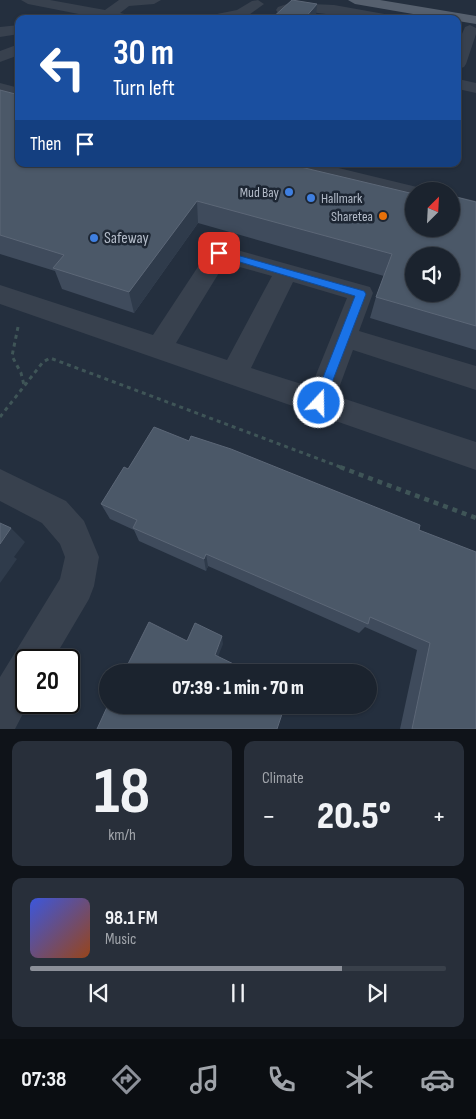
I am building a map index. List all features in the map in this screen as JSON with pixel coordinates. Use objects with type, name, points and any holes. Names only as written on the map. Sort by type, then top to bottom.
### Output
[{"type":"main road","points":[[437,0],[476,6]]},
{"type":"main road","points":[[352,10],[387,15]]},
{"type":"lane","points":[[28,0],[108,15],[125,2],[154,0]]},
{"type":"lane","points":[[235,15],[241,14],[260,1]]},
{"type":"lane","points":[[277,15],[286,6],[301,3],[317,4],[373,15]]},
{"type":"lane","points":[[75,15],[92,12]]},
{"type":"lane","points":[[461,55],[470,27]]},
{"type":"lane","points":[[0,32],[15,30]]},
{"type":"lane","points":[[0,57],[15,51]]},
{"type":"lane","points":[[461,85],[476,88]]},
{"type":"lane","points":[[0,88],[15,92]]},
{"type":"lane","points":[[311,167],[405,191]]},
{"type":"lane","points":[[460,204],[476,208]]},
{"type":"lane","points":[[159,348],[219,253],[361,294],[319,403]]},
{"type":"lane","points":[[234,374],[286,272]]},
{"type":"lane","points":[[0,294],[476,456]]},
{"type":"lane","points":[[344,337],[476,378]]},
{"type":"lane","points":[[0,484],[54,512],[72,533],[82,557],[76,586],[39,649]]},
{"type":"lane","points":[[0,715],[15,689]]},
{"type":"path","points":[[24,385],[21,373],[12,356],[19,321],[32,305]]},
{"type":"path","points":[[0,416],[43,362],[50,358],[476,518]]},
{"type":"building","points":[[292,0],[317,4],[307,15],[275,15]]},
{"type":"building","points":[[0,90],[15,94],[15,167],[301,167],[405,192],[405,238],[460,238],[460,198],[476,202],[476,326],[376,297],[392,254],[197,201],[129,292],[53,268],[64,255],[0,235]]},
{"type":"building","points":[[154,427],[189,441],[191,436],[231,449],[420,525],[419,530],[476,552],[476,729],[412,729],[430,643],[370,617],[368,624],[206,554],[204,559],[133,528],[137,520],[101,504],[124,467],[128,469]]},
{"type":"building","points":[[0,523],[11,528],[0,544]]},
{"type":"building","points":[[149,622],[187,641],[195,623],[222,636],[215,655],[234,664],[128,664]]},
{"type":"building","points":[[104,714],[282,714],[277,729],[97,729]]},
{"type":"place","name":"Mud Bay","points":[[289,192]]},
{"type":"place","name":"Hallmark","points":[[311,198]]},
{"type":"place","name":"Sharetea","points":[[383,216]]},
{"type":"place","name":"Safeway","points":[[94,238]]},
{"type":"route","points":[[219,253],[361,294],[319,403]]}]
